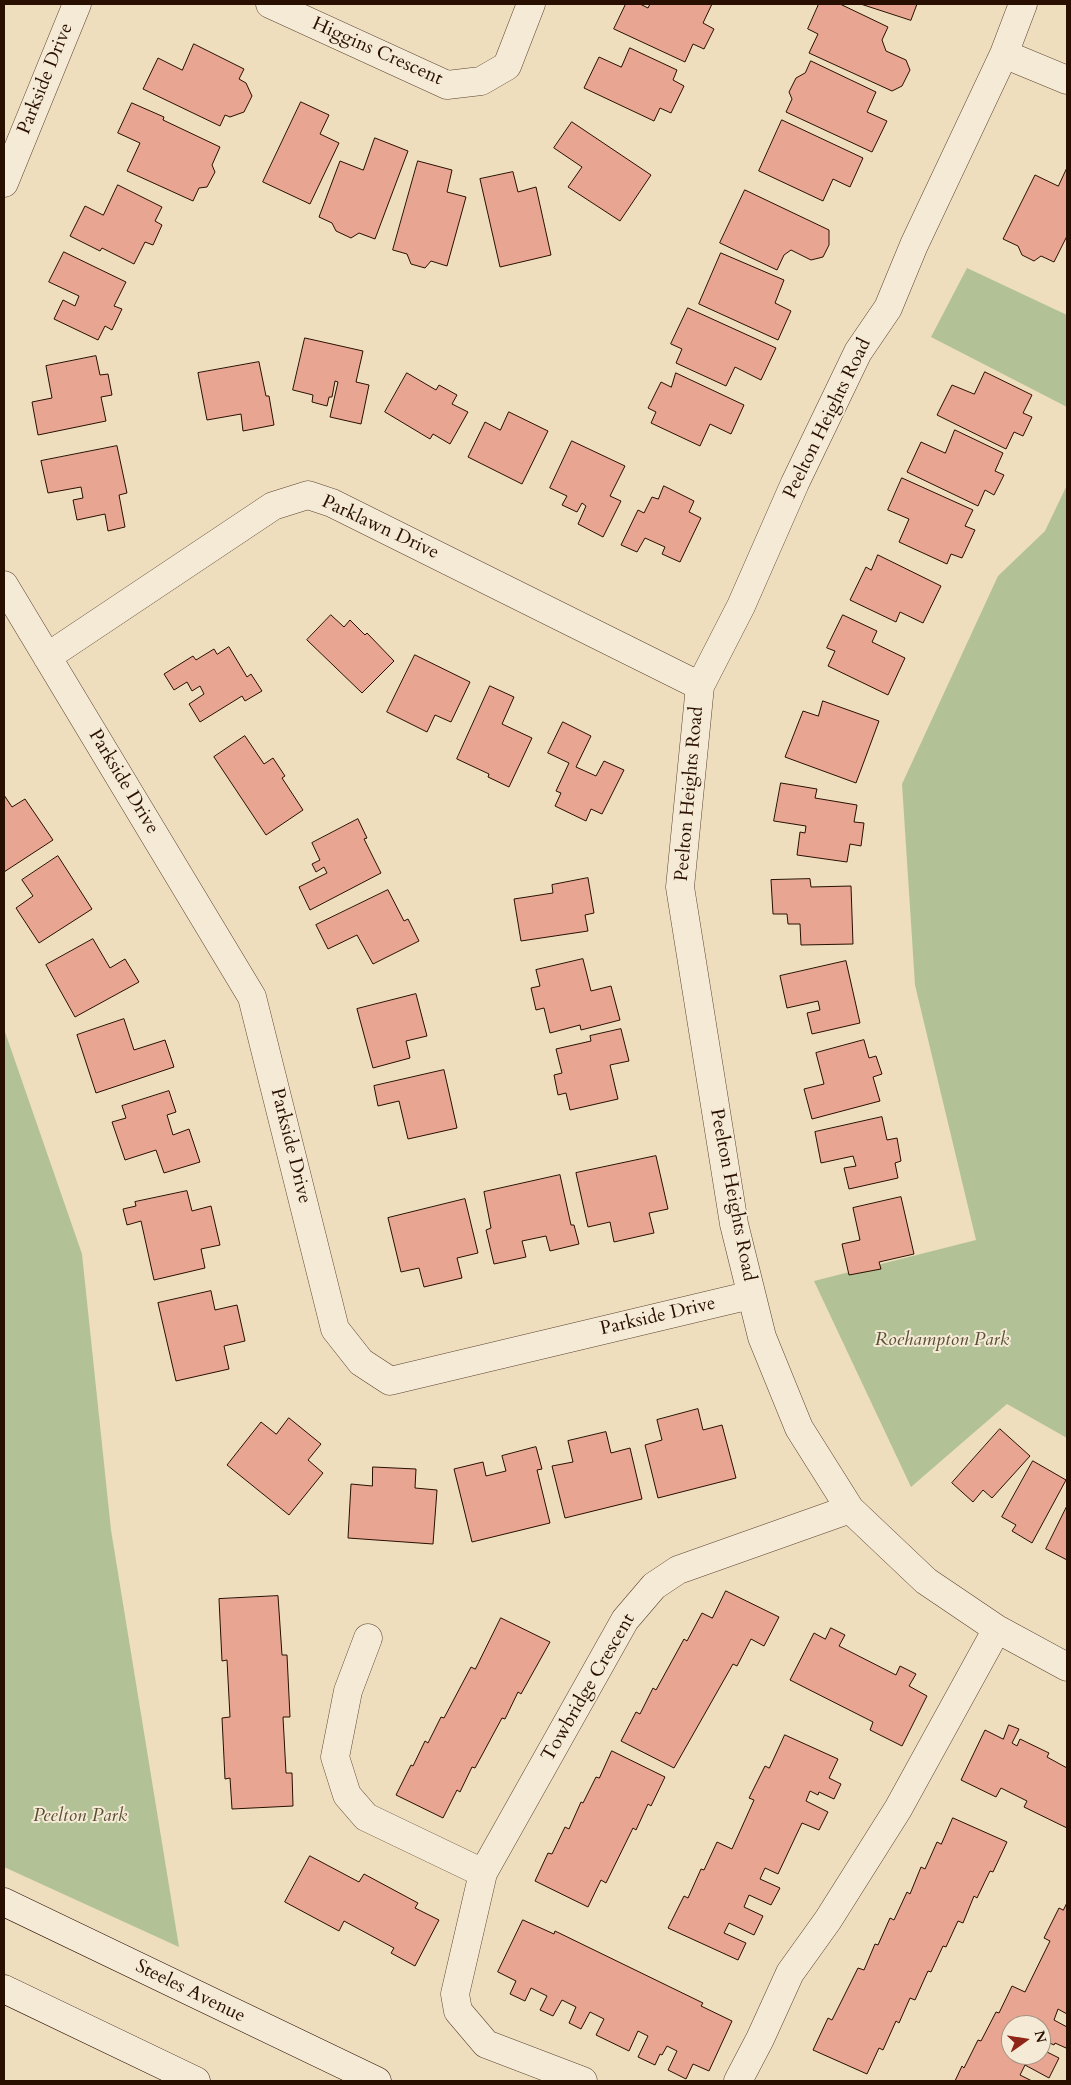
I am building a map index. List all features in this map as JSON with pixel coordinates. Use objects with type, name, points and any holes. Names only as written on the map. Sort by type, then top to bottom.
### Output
[{"type":"street","name":"Parkside Drive","points":[[4,183],[77,4]]},
{"type":"street","name":"Higgins Crescent","points":[[270,4],[447,85],[481,81],[507,66],[531,4]]},
{"type":"street","name":"Peelton Heights Road","points":[[1023,4],[1004,54],[914,245],[888,308],[858,352],[796,483],[741,606],[700,686],[680,887],[734,1224],[751,1295],[769,1357],[799,1428],[850,1509],[926,1581],[997,1629],[1067,1667]]},
{"type":"street","points":[[1004,54],[1067,80]]},
{"type":"street","name":"Parklawn Drive","points":[[47,657],[273,506],[308,495],[332,503],[700,686]]},
{"type":"street","name":"Parkside Drive","points":[[4,585],[252,997],[336,1328],[361,1362],[390,1380],[751,1295]]},
{"type":"street","name":"Towbridge Crescent","points":[[583,2081],[486,2044],[458,2011],[455,1994],[483,1873],[625,1620],[654,1586],[678,1570],[850,1509]]},
{"type":"street","points":[[738,2081],[760,2039],[790,1972],[828,1920],[898,1809],[997,1629]]},
{"type":"street","points":[[368,1638],[348,1691],[335,1757],[347,1795],[366,1817],[483,1873]]},
{"type":"street","name":"Steeles Avenue","points":[[4,1902],[376,2081]]},
{"type":"street","points":[[4,1989],[196,2081]]},
{"type":"green space","points":[[967,268],[1067,315],[1067,407],[931,337]]},
{"type":"green space","name":"Roehampton Park","points":[[1067,485],[1067,1438],[1007,1404],[911,1487],[814,1281],[976,1240],[915,985],[902,784],[998,576],[1045,531]]},
{"type":"green space","name":"Peelton Park","points":[[4,1029],[82,1254],[111,1530],[179,1947],[4,1867]]},
{"type":"building","points":[[626,4],[640,4],[648,8],[650,4],[712,4],[703,23],[714,29],[704,49],[693,44],[685,62],[614,29]]},
{"type":"building","points":[[819,4],[840,4],[888,27],[882,40],[886,51],[906,60],[910,70],[902,86],[892,91],[809,53],[818,34],[808,29]]},
{"type":"building","points":[[861,4],[917,4],[911,20]]},
{"type":"building","points":[[194,44],[244,69],[239,79],[246,83],[252,96],[244,112],[230,117],[225,115],[220,126],[143,89],[158,58],[182,70]]},
{"type":"building","points":[[630,48],[677,70],[673,80],[684,86],[671,113],[660,108],[654,121],[584,88],[599,57],[621,67]]},
{"type":"building","points":[[811,61],[876,92],[867,112],[887,121],[872,152],[786,112],[792,99],[789,92],[796,78],[805,73]]},
{"type":"building","points":[[301,102],[329,115],[320,134],[339,143],[310,204],[263,182]]},
{"type":"building","points":[[132,103],[164,117],[163,120],[220,147],[212,165],[215,172],[207,187],[199,188],[193,201],[127,171],[140,143],[118,133]]},
{"type":"building","points":[[782,120],[863,158],[850,187],[833,179],[823,201],[759,171]]},
{"type":"building","points":[[572,122],[651,175],[620,221],[568,187],[582,167],[554,148]]},
{"type":"building","points":[[375,138],[408,151],[375,239],[359,233],[351,238],[336,231],[332,223],[319,217],[340,161],[363,170]]},
{"type":"building","points":[[418,161],[452,170],[447,192],[466,197],[447,266],[431,261],[425,268],[411,264],[407,254],[393,250]]},
{"type":"building","points":[[1067,168],[1067,236],[1054,262],[1041,256],[1034,261],[1022,255],[1018,246],[1003,239],[1035,175],[1058,186]]},
{"type":"building","points":[[513,172],[518,192],[536,187],[551,255],[500,267],[480,179]]},
{"type":"building","points":[[118,185],[162,207],[155,221],[162,225],[153,245],[145,242],[134,264],[102,248],[100,251],[70,236],[85,206],[103,215]]},
{"type":"building","points":[[745,190],[829,230],[829,245],[823,257],[811,260],[791,250],[784,255],[777,270],[720,243]]},
{"type":"building","points":[[64,252],[126,282],[114,306],[122,309],[112,330],[105,326],[98,340],[54,319],[63,300],[75,306],[79,296],[49,282]]},
{"type":"building","points":[[721,253],[784,280],[775,303],[791,311],[778,340],[699,304]]},
{"type":"building","points":[[688,308],[776,348],[761,380],[735,367],[726,386],[676,363],[682,349],[671,344]]},
{"type":"building","points":[[305,338],[363,351],[356,382],[369,385],[361,424],[330,417],[338,382],[335,381],[332,397],[329,397],[327,406],[312,402],[313,395],[293,390]]},
{"type":"building","points":[[96,356],[100,375],[108,374],[112,395],[101,397],[106,421],[38,435],[32,402],[52,398],[46,366]]},
{"type":"building","points":[[259,362],[266,396],[269,396],[274,425],[243,431],[241,414],[207,420],[198,373]]},
{"type":"building","points":[[985,372],[1032,395],[1023,413],[1032,417],[1023,436],[1014,432],[1006,449],[937,415],[952,385],[974,394]]},
{"type":"building","points":[[407,373],[436,390],[439,385],[457,395],[452,404],[468,412],[450,444],[433,434],[430,439],[385,412]]},
{"type":"building","points":[[676,373],[744,405],[731,434],[710,424],[700,446],[651,423],[656,412],[648,408],[661,382],[671,387]]},
{"type":"building","points":[[509,412],[548,431],[522,484],[468,457],[485,422],[500,430]]},
{"type":"building","points":[[955,430],[1003,453],[995,471],[1004,475],[994,495],[985,490],[978,506],[907,472],[921,442],[945,453]]},
{"type":"building","points":[[572,441],[625,466],[610,496],[621,501],[603,537],[578,524],[586,506],[582,503],[577,512],[562,505],[567,496],[550,488]]},
{"type":"building","points":[[117,446],[127,493],[119,495],[125,527],[108,531],[105,514],[77,520],[73,500],[83,498],[81,487],[48,493],[41,461]]},
{"type":"building","points":[[902,478],[973,510],[965,526],[975,530],[962,558],[951,554],[947,564],[899,542],[909,519],[888,510]]},
{"type":"building","points":[[664,486],[694,501],[689,512],[701,518],[680,562],[662,554],[665,547],[645,538],[637,552],[621,545],[638,510],[644,513],[652,497],[658,499]]},
{"type":"building","points":[[878,555],[941,586],[923,623],[900,612],[896,622],[850,600],[866,567],[871,570]]},
{"type":"building","points":[[331,615],[344,627],[350,620],[365,635],[367,633],[394,661],[362,693],[307,640]]},
{"type":"building","points":[[843,615],[877,631],[872,642],[905,658],[888,695],[828,666],[835,651],[827,648]]},
{"type":"building","points":[[229,647],[247,677],[251,674],[262,691],[245,701],[242,696],[200,722],[189,704],[204,694],[200,686],[192,691],[187,682],[174,690],[164,674],[193,656],[196,660],[214,649],[217,654]]},
{"type":"building","points":[[415,655],[470,682],[451,722],[435,715],[427,732],[387,712]]},
{"type":"building","points":[[490,686],[514,697],[502,724],[532,738],[509,787],[488,777],[489,774],[457,759]]},
{"type":"building","points":[[823,701],[879,721],[856,783],[785,757],[803,711],[818,716]]},
{"type":"building","points":[[563,722],[591,736],[576,767],[596,776],[604,761],[624,770],[602,814],[591,809],[586,821],[555,806],[561,793],[556,791],[569,763],[548,753]]},
{"type":"building","points":[[245,736],[264,764],[273,758],[285,776],[282,778],[303,810],[266,835],[214,757]]},
{"type":"building","points":[[781,783],[817,789],[815,798],[857,805],[854,822],[864,823],[861,846],[850,844],[847,862],[797,855],[800,832],[805,833],[806,826],[774,821]]},
{"type":"building","points":[[4,795],[12,807],[25,799],[53,840],[4,872]]},
{"type":"building","points":[[358,819],[367,838],[364,839],[381,873],[310,910],[299,887],[327,873],[324,867],[316,872],[312,864],[320,860],[312,843]]},
{"type":"building","points":[[58,856],[92,909],[39,943],[16,908],[33,896],[22,880]]},
{"type":"building","points":[[588,878],[594,913],[585,915],[588,931],[521,941],[514,899],[553,893],[552,885]]},
{"type":"building","points":[[810,879],[811,887],[851,886],[853,944],[801,945],[800,924],[788,924],[787,914],[773,914],[771,880]]},
{"type":"building","points":[[388,890],[404,921],[408,919],[419,941],[373,964],[357,935],[328,949],[316,925]]},
{"type":"building","points":[[93,939],[110,968],[125,959],[139,982],[75,1017],[46,965]]},
{"type":"building","points":[[583,959],[591,991],[611,986],[620,1020],[581,1030],[580,1025],[550,1033],[544,1008],[536,1010],[531,988],[540,986],[536,970]]},
{"type":"building","points":[[846,961],[860,1023],[812,1034],[807,1013],[820,1010],[818,1001],[787,1008],[780,976]]},
{"type":"building","points":[[416,994],[427,1036],[406,1041],[410,1058],[373,1068],[357,1009]]},
{"type":"building","points":[[124,1019],[134,1050],[165,1040],[174,1067],[96,1093],[77,1035]]},
{"type":"building","points":[[621,1029],[629,1061],[610,1065],[618,1099],[570,1110],[566,1093],[558,1095],[554,1075],[562,1073],[556,1049],[591,1041],[590,1036]]},
{"type":"building","points":[[864,1040],[869,1058],[876,1056],[882,1074],[873,1077],[880,1101],[812,1119],[804,1089],[824,1084],[816,1053]]},
{"type":"building","points":[[444,1070],[457,1128],[408,1139],[399,1101],[378,1106],[374,1086]]},
{"type":"building","points":[[169,1091],[176,1112],[167,1115],[173,1135],[189,1129],[200,1162],[164,1173],[156,1150],[125,1160],[112,1122],[126,1118],[122,1106]]},
{"type":"building","points":[[882,1117],[887,1140],[897,1138],[901,1161],[895,1163],[898,1178],[849,1189],[844,1168],[856,1166],[853,1156],[821,1163],[815,1132]]},
{"type":"building","points":[[656,1156],[668,1209],[649,1213],[654,1233],[614,1242],[610,1222],[588,1227],[576,1173]]},
{"type":"building","points":[[560,1175],[571,1225],[574,1225],[579,1244],[550,1251],[546,1236],[522,1241],[526,1257],[494,1264],[486,1230],[491,1228],[484,1192]]},
{"type":"building","points":[[187,1191],[192,1211],[211,1206],[220,1245],[201,1249],[205,1268],[154,1280],[141,1221],[127,1225],[123,1209],[136,1206],[135,1202]]},
{"type":"building","points":[[901,1197],[914,1254],[879,1262],[881,1269],[849,1275],[842,1244],[860,1240],[853,1208]]},
{"type":"building","points":[[465,1199],[478,1253],[457,1258],[462,1278],[424,1287],[419,1268],[401,1272],[388,1218]]},
{"type":"building","points":[[211,1291],[215,1310],[237,1305],[245,1341],[224,1346],[229,1369],[176,1381],[158,1303]]},
{"type":"building","points":[[698,1409],[703,1430],[722,1425],[736,1478],[658,1498],[645,1445],[662,1440],[657,1420]]},
{"type":"building","points":[[289,1418],[321,1444],[308,1460],[323,1473],[289,1515],[227,1465],[261,1422],[276,1434]]},
{"type":"building","points":[[1000,1429],[1030,1456],[992,1498],[983,1490],[973,1502],[952,1483]]},
{"type":"building","points":[[606,1432],[611,1453],[630,1448],[642,1499],[565,1518],[552,1466],[573,1462],[568,1441]]},
{"type":"building","points":[[536,1447],[542,1469],[537,1470],[550,1523],[472,1542],[454,1469],[483,1462],[486,1476],[506,1471],[502,1456]]},
{"type":"building","points":[[1033,1461],[1066,1480],[1032,1543],[1012,1531],[1016,1525],[1002,1517]]},
{"type":"building","points":[[373,1467],[416,1469],[415,1488],[437,1490],[433,1544],[348,1538],[351,1484],[372,1486]]},
{"type":"building","points":[[1067,1506],[1067,1560],[1046,1549]]},
{"type":"building","points":[[726,1591],[779,1617],[764,1646],[751,1639],[737,1666],[733,1664],[674,1768],[621,1741],[636,1712],[640,1714],[653,1688],[656,1690],[684,1639],[687,1641],[702,1613],[712,1618]]},
{"type":"building","points":[[278,1596],[282,1655],[287,1655],[290,1717],[283,1717],[286,1773],[292,1773],[293,1806],[232,1809],[230,1778],[225,1779],[222,1718],[230,1717],[227,1660],[222,1661],[219,1599]]},
{"type":"building","points":[[501,1618],[550,1642],[521,1694],[518,1692],[505,1719],[502,1718],[475,1768],[472,1767],[460,1792],[457,1790],[443,1818],[396,1795],[425,1741],[428,1743],[441,1717],[444,1718],[471,1667],[475,1669]]},
{"type":"building","points":[[831,1628],[845,1635],[839,1646],[896,1675],[900,1666],[916,1674],[909,1686],[927,1696],[902,1746],[870,1730],[873,1722],[790,1680],[814,1633],[825,1639]]},
{"type":"building","points":[[1009,1725],[1019,1729],[1012,1743],[1017,1746],[1020,1739],[1049,1753],[1047,1757],[1067,1768],[1067,1828],[1024,1807],[1027,1801],[1001,1788],[996,1797],[961,1780],[985,1730],[1003,1739]]},
{"type":"building","points":[[785,1735],[838,1759],[829,1778],[841,1784],[834,1799],[819,1792],[818,1795],[810,1791],[806,1801],[828,1812],[819,1830],[802,1823],[778,1874],[765,1868],[760,1879],[780,1888],[771,1905],[749,1895],[744,1907],[763,1916],[754,1935],[729,1923],[724,1933],[746,1943],[738,1960],[668,1928],[684,1896],[688,1898],[701,1869],[704,1870],[717,1842],[732,1849],[754,1800],[749,1798],[765,1766],[769,1768]]},
{"type":"building","points":[[612,1751],[665,1777],[651,1806],[648,1804],[636,1830],[633,1828],[606,1883],[601,1880],[588,1907],[535,1881],[548,1853],[552,1854],[565,1827],[569,1829],[581,1802],[583,1803],[596,1777],[599,1778]]},
{"type":"building","points":[[953,1818],[1007,1842],[993,1872],[990,1871],[977,1898],[974,1896],[963,1923],[958,1921],[946,1947],[943,1946],[931,1972],[928,1971],[915,2000],[910,1998],[899,2023],[896,2021],[883,2050],[879,2048],[867,2074],[813,2050],[828,2018],[832,2020],[858,1968],[864,1970],[875,1944],[878,1945],[890,1918],[894,1920],[907,1892],[910,1894],[921,1867],[925,1869],[937,1842],[941,1844]]},
{"type":"building","points":[[310,1856],[359,1882],[364,1874],[418,1903],[415,1908],[439,1920],[415,1966],[391,1953],[394,1948],[344,1921],[339,1931],[285,1902]]},
{"type":"building","points":[[1067,1903],[1067,2014],[1058,2009],[1054,2020],[1067,2027],[1066,2048],[1055,2043],[1054,2045],[1051,2044],[1051,2015],[1001,2015],[1001,2065],[1025,2065],[1020,2075],[1032,2081],[955,2081],[978,2040],[981,2041],[996,2012],[999,2013],[1012,1986],[1025,1992],[1050,1941],[1044,1938],[1059,1908],[1063,1910]]},
{"type":"building","points":[[523,1920],[554,1934],[555,1931],[703,2003],[701,2006],[732,2021],[709,2071],[693,2064],[686,2079],[668,2070],[677,2051],[667,2046],[662,2055],[660,2054],[655,2065],[638,2057],[648,2036],[638,2031],[629,2051],[596,2035],[604,2019],[590,2012],[581,2029],[569,2023],[576,2007],[562,2000],[553,2016],[540,2010],[547,1996],[531,1988],[525,2001],[510,1994],[516,1981],[498,1972]]},
{"type":"building","points":[[1051,2054],[1059,2058],[1049,2078],[1025,2065],[1051,2065]]}]
